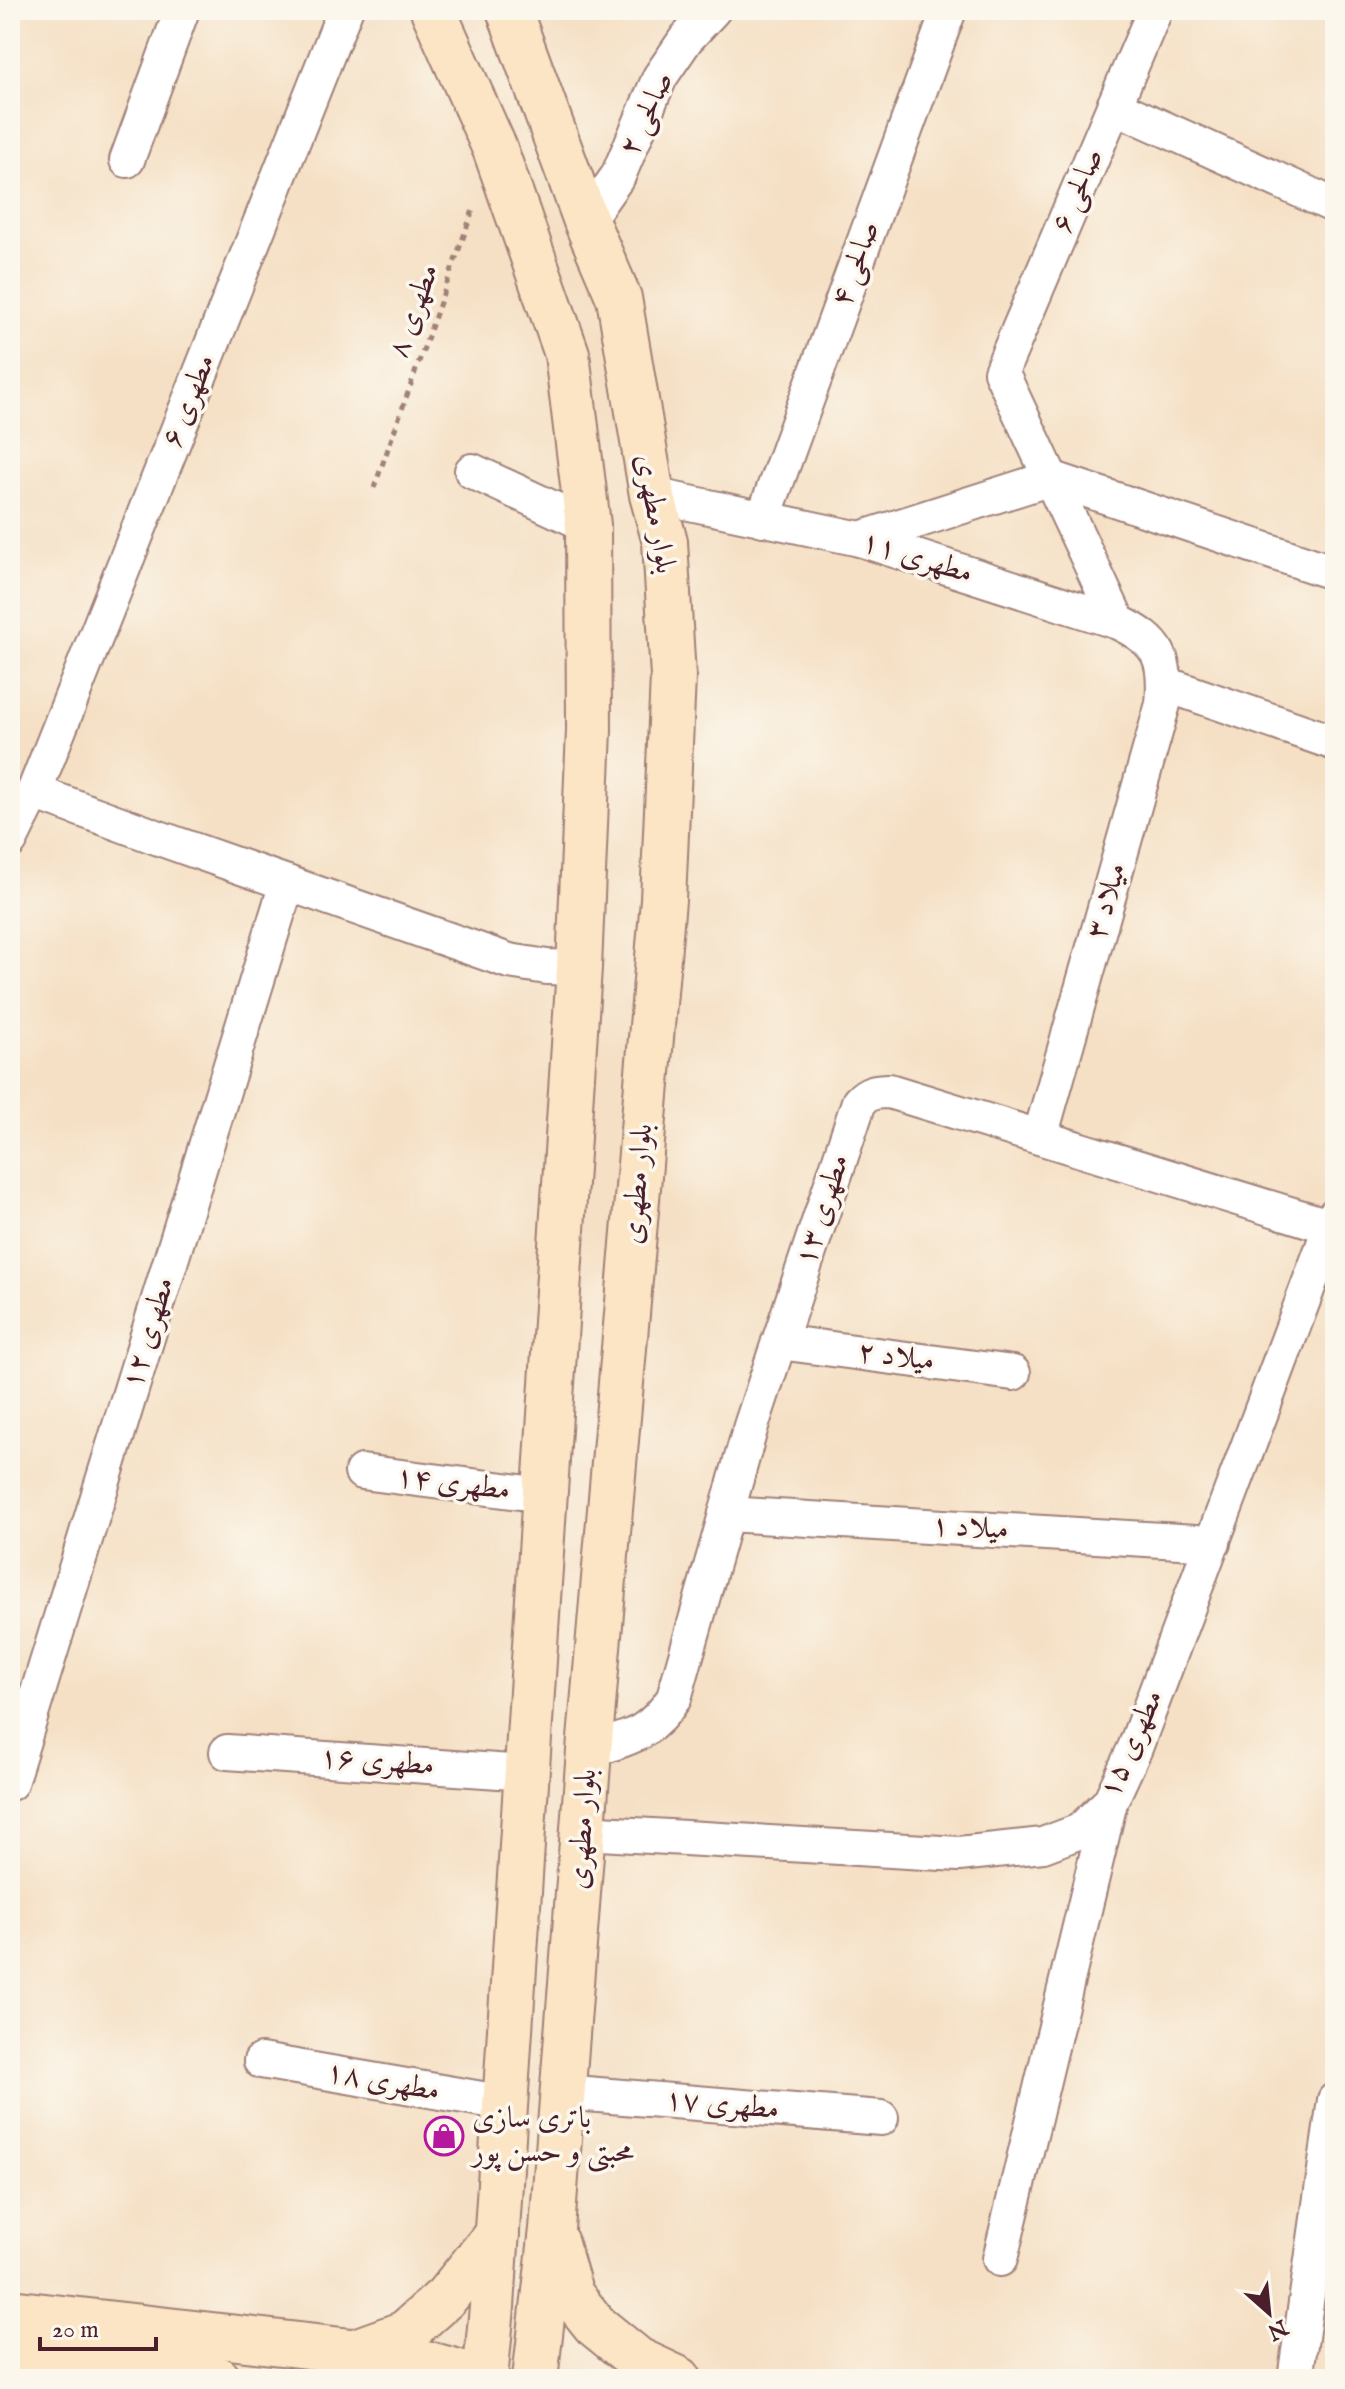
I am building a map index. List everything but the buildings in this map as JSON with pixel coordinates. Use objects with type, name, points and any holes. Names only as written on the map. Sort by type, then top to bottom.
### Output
[{"type":"main road","name":"بلوار مطهری","points":[[433,10],[495,149],[567,354],[588,525],[589,730],[579,968],[500,2191],[485,2379]]},
{"type":"main road","name":"بلوار مطهری","points":[[509,10],[586,221],[619,298],[652,495],[665,542],[673,677],[663,900],[589,1751],[553,2213],[535,2379]]},
{"type":"main road","points":[[500,2191],[553,2213],[571,2295],[595,2325],[638,2360],[679,2379]]},
{"type":"main road","points":[[356,2351],[405,2333],[446,2297],[497,2234]]},
{"type":"main road","points":[[10,2312],[403,2357],[485,2379]]},
{"type":"main road","points":[[10,2350],[217,2379]]},
{"type":"street","points":[[127,160],[182,10]]},
{"type":"street","name":"مطهری ۶","points":[[10,841],[34,792],[345,10]]},
{"type":"street","name":"صالحی ۲","points":[[586,221],[618,176],[660,77],[686,39],[713,10]]},
{"type":"street","name":"صالحی ۴","points":[[763,519],[949,10]]},
{"type":"street","name":"صالحی ۶","points":[[1051,478],[1001,372],[1155,10]]},
{"type":"street","points":[[1114,106],[1335,206]]},
{"type":"street","points":[[472,471],[588,525]]},
{"type":"street","points":[[1051,478],[1118,622]]},
{"type":"street","points":[[860,539],[1051,478],[1335,573]]},
{"type":"street","name":"مطهری ۱۱","points":[[652,495],[860,539],[1118,622],[1140,632],[1154,645],[1163,673]]},
{"type":"street","points":[[1163,673],[1335,743]]},
{"type":"street","name":"میلاد ۳","points":[[1040,1137],[1163,704],[1163,673]]},
{"type":"street","points":[[34,792],[509,961],[579,968]]},
{"type":"street","name":"مطهری ۱۲","points":[[10,1783],[287,883]]},
{"type":"street","name":"مطهری ۱۳","points":[[589,1751],[644,1731],[661,1718],[674,1698],[751,1426],[859,1102],[865,1094],[889,1091],[1333,1223]]},
{"type":"street","name":"مطهری ۱۵","points":[[583,1832],[959,1854],[1043,1845],[1080,1831],[1110,1802],[1135,1748],[1333,1223]]},
{"type":"street","name":"میلاد ۲","points":[[779,1342],[1013,1373]]},
{"type":"street","name":"مطهری ۱۴","points":[[362,1472],[544,1495]]},
{"type":"street","name":"میلاد ۱","points":[[726,1514],[1213,1543]]},
{"type":"street","name":"مطهری ۱۶","points":[[227,1752],[527,1773]]},
{"type":"street","points":[[1000,2259],[1110,1802]]},
{"type":"street","name":"مطهری ۱۸","points":[[261,2061],[505,2103]]},
{"type":"street","name":"مطهری ۱۷","points":[[562,2092],[881,2118]]},
{"type":"street","points":[[1295,2379],[1335,2100]]},
{"type":"path","name":"مطهری ۸","points":[[374,488],[474,208]]},
{"type":"place","name":"باتری سازی محبتی و حسن پور","points":[[444,2136]]}]
